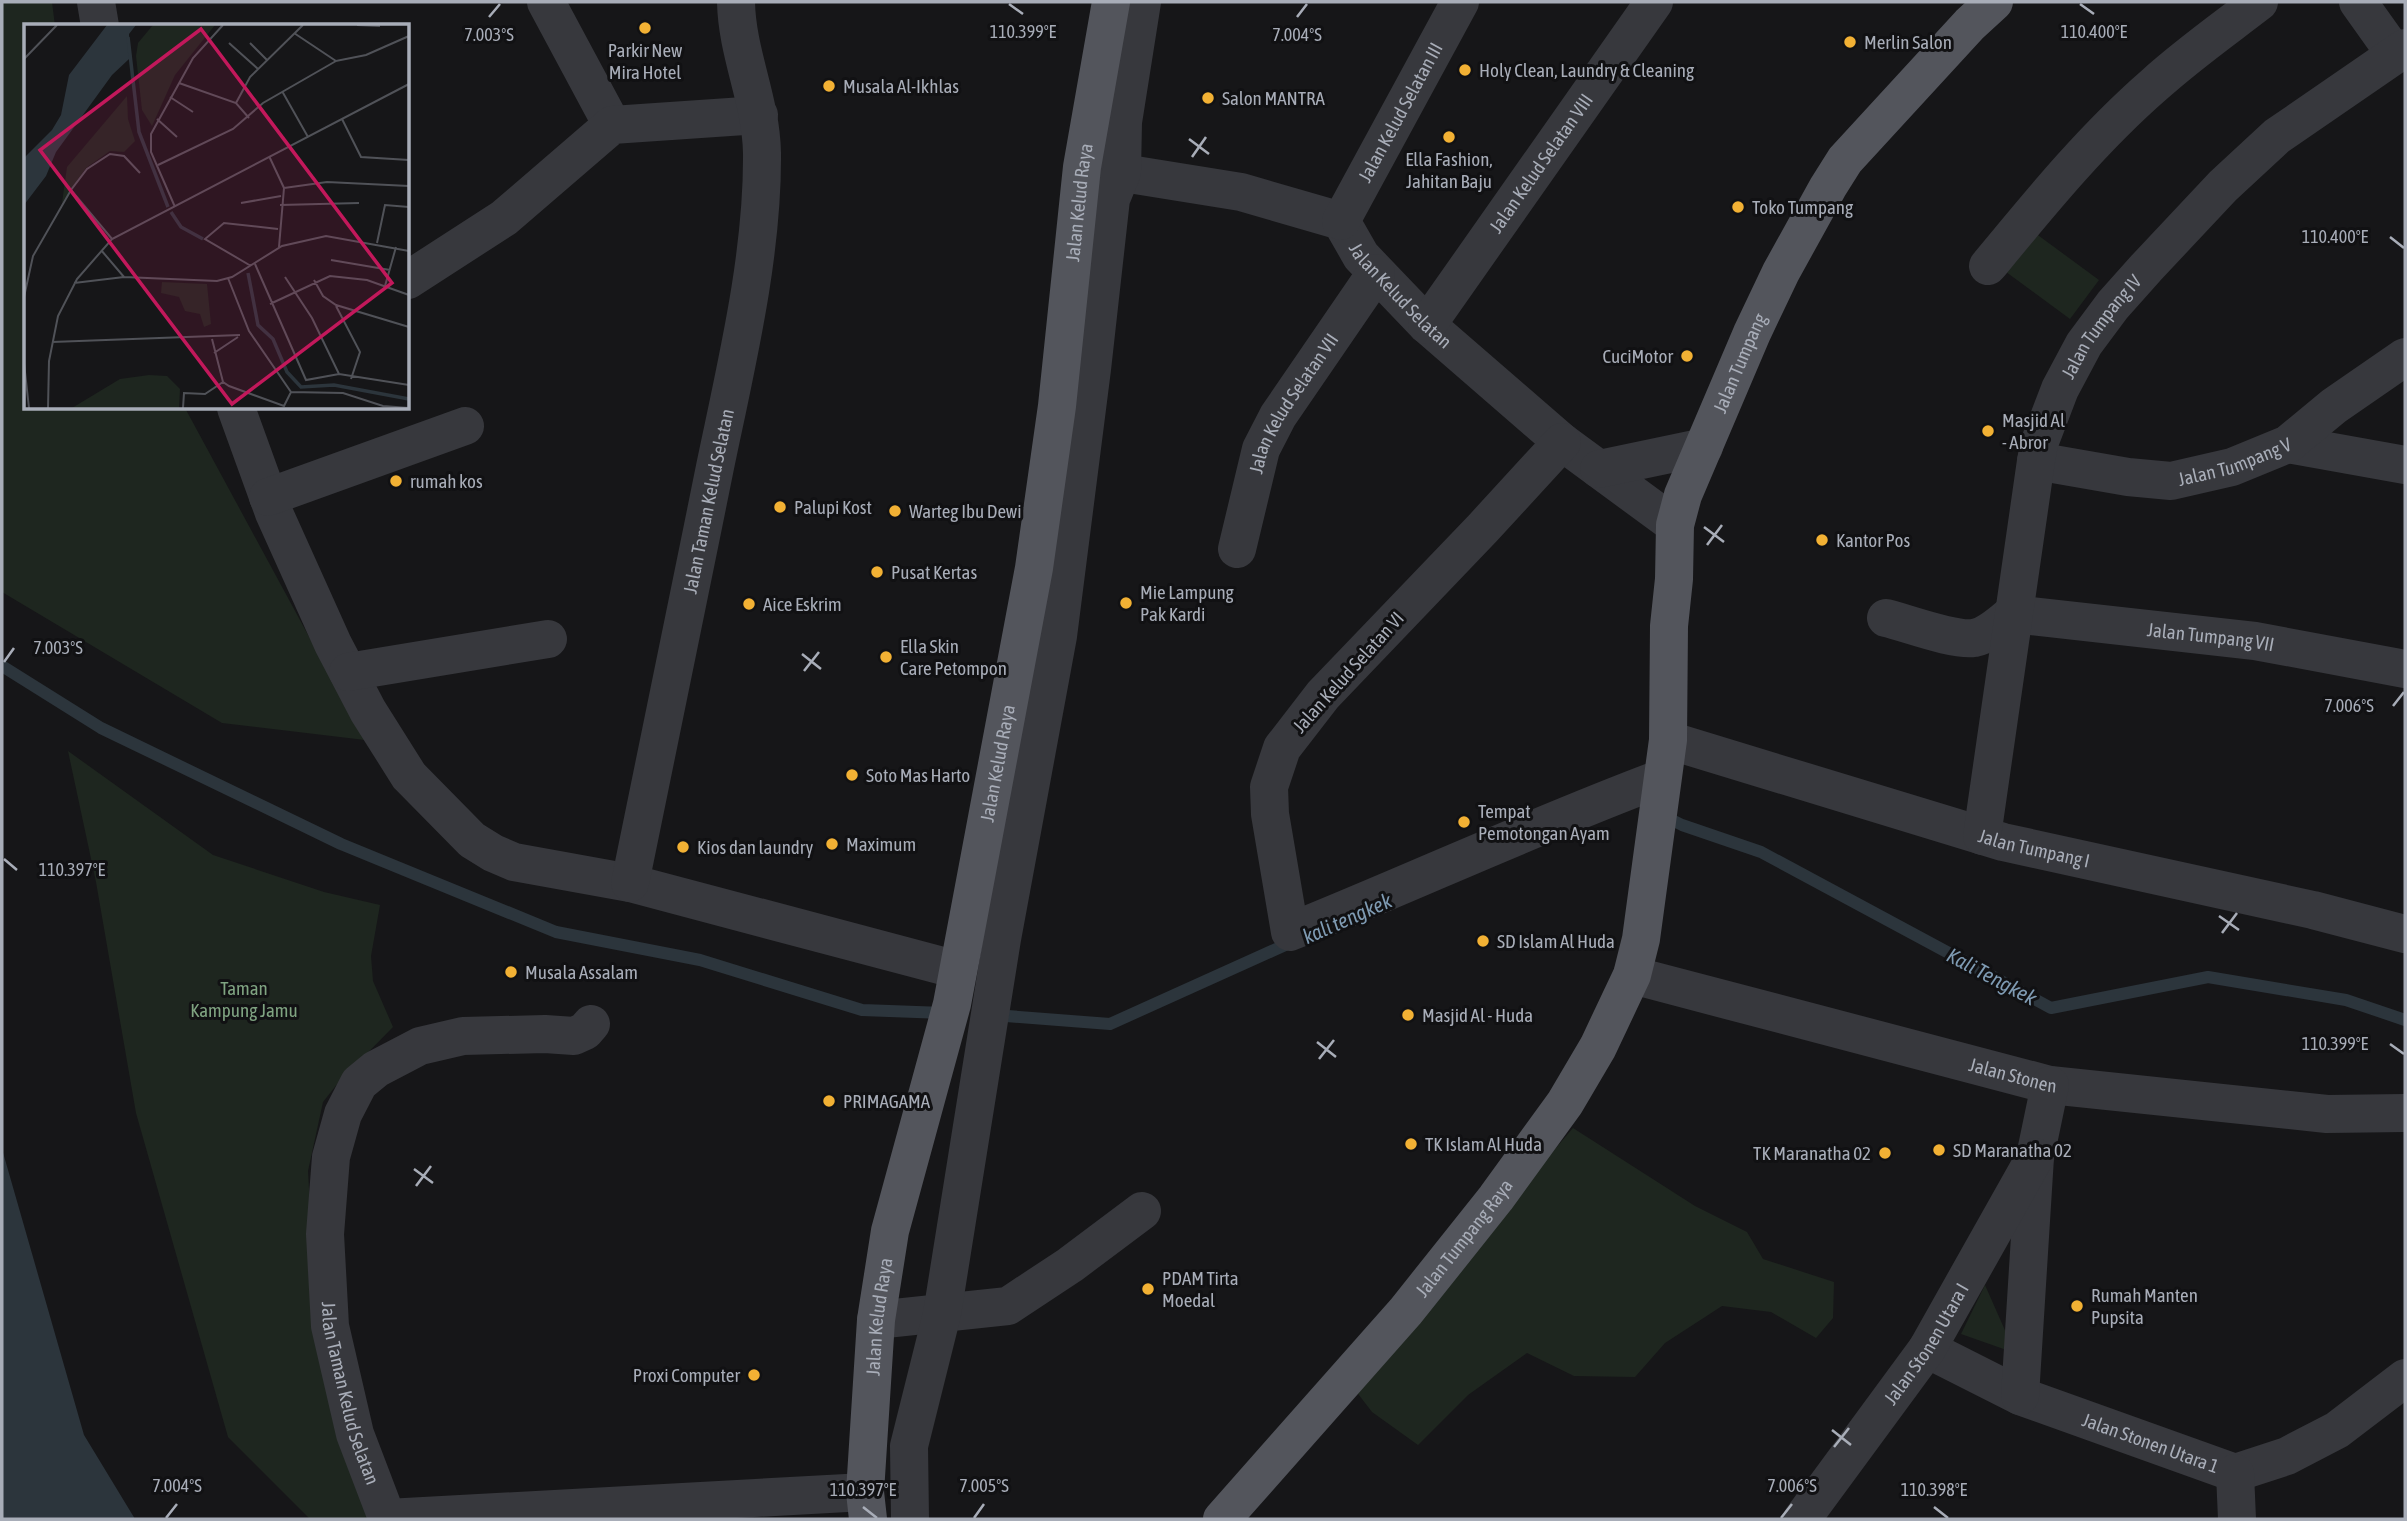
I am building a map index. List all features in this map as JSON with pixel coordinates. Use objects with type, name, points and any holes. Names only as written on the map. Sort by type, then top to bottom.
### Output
[{"type":"main road","name":"Jalan Kelud Raya","points":[[866,1506],[876,1320],[890,1231],[955,987],[1034,568],[1057,406],[1082,167],[1111,2]]},
{"type":"main road","name":"Jalan Tumpang","points":[[1661,786],[1668,740],[1669,626],[1674,579],[1675,525],[1683,495],[1781,272],[1844,160],[1962,32],[1994,2]]},
{"type":"main road","name":"Jalan Tumpang Raya","points":[[1222,1519],[1406,1311],[1496,1198],[1564,1103],[1598,1047],[1632,975],[1641,939],[1661,786]]},
{"type":"street","points":[[96,2],[100,24]]},
{"type":"street","points":[[547,2],[612,125]]},
{"type":"street","name":"Jalan Taman Kelud Selatan","points":[[630,883],[755,261],[762,155],[759,115],[736,29],[736,2]]},
{"type":"street","points":[[910,1519],[909,1446],[942,1314],[1002,939],[1058,636],[1111,199],[1122,172],[1123,122],[1142,2]]},
{"type":"street","name":"Jalan Kelud Selatan III","points":[[1341,221],[1460,2]]},
{"type":"street","name":"Jalan Kelud Selatan VIII","points":[[1427,325],[1654,2]]},
{"type":"street","points":[[1988,266],[2059,180],[2115,122],[2155,84],[2259,2]]},
{"type":"street","name":"Jalan Tumpang IV","points":[[1982,836],[2036,461],[2039,444],[2060,389],[2084,344],[2113,304],[2223,186],[2277,136],[2400,51],[2358,2]]},
{"type":"street","points":[[410,279],[505,218],[612,125],[759,115]]},
{"type":"street","name":"Jalan Kelud Selatan","points":[[1082,167],[1241,192],[1341,221],[1351,241],[1376,272],[1427,325],[1562,442],[1675,525]]},
{"type":"street","name":"Jalan Kelud Selatan VII","points":[[1237,549],[1261,449],[1278,416],[1376,272]]},
{"type":"street","name":"Jalan Tumpang V","points":[[2036,461],[2128,477],[2171,481],[2232,467],[2288,444],[2334,406],[2405,357]]},
{"type":"street","points":[[237,410],[268,497],[368,711],[409,776],[472,840],[514,862],[630,883],[955,987]]},
{"type":"street","points":[[268,497],[465,426]]},
{"type":"street","name":"Jalan Kelud Selatan VI","points":[[1562,442],[1323,695],[1282,748],[1269,787],[1270,814],[1290,932],[1491,849],[1579,809],[1661,786]]},
{"type":"street","points":[[2288,444],[2405,465]]},
{"type":"street","points":[[1599,469],[1704,447]]},
{"type":"street","points":[[1886,618],[1952,636],[1973,638],[1989,632],[2012,614]]},
{"type":"street","name":"Jalan Tumpang VII","points":[[2012,614],[2255,641],[2405,669]]},
{"type":"street","points":[[348,673],[548,639]]},
{"type":"street","name":"Jalan Tumpang I","points":[[1668,740],[1982,836],[2313,910],[2405,934]]},
{"type":"street","name":"Jalan Stonen","points":[[1632,975],[2049,1085],[2327,1114],[2405,1113]]},
{"type":"street","name":"Jalan Taman Kelud Selatan","points":[[591,1024],[585,1031],[574,1036],[463,1036],[420,1046],[376,1069],[359,1083],[343,1114],[331,1157],[325,1234],[330,1326],[355,1434],[387,1519],[866,1506]]},
{"type":"street","name":"Jalan Stonen Utara I","points":[[2020,1396],[2035,1157],[2049,1085]]},
{"type":"street","name":"Jalan Stonen Utara I","points":[[1802,1519],[1927,1349],[2035,1157]]},
{"type":"street","points":[[876,1320],[1008,1306],[1142,1212]]},
{"type":"street","name":"Jalan Stonen Utara 1","points":[[1927,1349],[2020,1396],[2235,1473],[2287,1456],[2337,1430],[2405,1378]]},
{"type":"street","points":[[2235,1473],[2237,1519]]},
{"type":"green space","points":[[2,2],[52,2],[55,24],[24,24],[24,410],[186,410],[365,740],[222,723],[2,592]]},
{"type":"green space","points":[[2031,230],[2099,280],[2070,319],[2002,269]]},
{"type":"green space","name":"Taman Kampung Jamu","points":[[68,751],[213,855],[324,892],[380,905],[371,956],[373,981],[393,1027],[323,1102],[308,1171],[317,1328],[381,1519],[310,1519],[228,1437],[136,1113],[96,882]]},
{"type":"green space","points":[[1573,1128],[1695,1206],[1747,1232],[1763,1259],[1834,1282],[1833,1318],[1816,1338],[1771,1312],[1722,1306],[1665,1343],[1635,1377],[1574,1376],[1527,1353],[1468,1395],[1418,1445],[1372,1412],[1352,1386]]},
{"type":"green space","points":[[1985,1285],[2015,1353],[1961,1334]]},
{"type":"shaded area","points":[[2,1149],[84,1435],[135,1519],[2,1519]]},
{"type":"waterway","points":[[2,666],[101,728],[341,844],[556,932],[700,960],[862,1010],[944,1013]]},
{"type":"waterway","name":"Kali Tengkek","points":[[1662,815],[1682,825],[1761,852],[2051,1008],[2208,977],[2346,1000],[2405,1020]]},
{"type":"waterway","name":"kali tengkek","points":[[994,1015],[1110,1024],[1294,941]]},
{"type":"place","name":"Parkir New Mira Hotel","points":[[645,28]]},
{"type":"place","name":"Merlin Salon","points":[[1850,42]]},
{"type":"place","name":"Holy Clean, Laundry & Cleaning","points":[[1465,70]]},
{"type":"place","name":"Musala Al-Ikhlas","points":[[829,86]]},
{"type":"place","name":"Salon MANTRA","points":[[1208,98]]},
{"type":"place","name":"Ella Fashion, Jahitan Baju","points":[[1449,137]]},
{"type":"place","name":"Toko Tumpang","points":[[1738,207]]},
{"type":"place","name":"CuciMotor","points":[[1687,356]]},
{"type":"place","name":"Masjid Al - Abror","points":[[1988,431]]},
{"type":"place","name":"rumah kos","points":[[396,481]]},
{"type":"place","name":"Palupi Kost","points":[[780,507]]},
{"type":"place","name":"Warteg Ibu Dewi","points":[[895,511]]},
{"type":"place","name":"Kantor Pos","points":[[1822,540]]},
{"type":"place","name":"Pusat Kertas","points":[[877,572]]},
{"type":"place","name":"Mie Lampung Pak Kardi","points":[[1126,603]]},
{"type":"place","name":"Aice Eskrim","points":[[749,604]]},
{"type":"place","name":"Ella Skin Care Petompon","points":[[886,657]]},
{"type":"place","name":"Soto Mas Harto","points":[[852,775]]},
{"type":"place","name":"Tempat Pemotongan Ayam","points":[[1464,822]]},
{"type":"place","name":"Maximum","points":[[832,844]]},
{"type":"place","name":"Kios dan laundry","points":[[683,847]]},
{"type":"place","name":"SD Islam Al Huda","points":[[1483,941]]},
{"type":"place","name":"Musala Assalam","points":[[511,972]]},
{"type":"place","name":"Masjid Al - Huda","points":[[1408,1015]]},
{"type":"place","name":"PRIMAGAMA","points":[[829,1101]]},
{"type":"place","name":"TK Islam Al Huda","points":[[1411,1144]]},
{"type":"place","name":"SD Maranatha 02","points":[[1939,1150]]},
{"type":"place","name":"TK Maranatha 02","points":[[1885,1153]]},
{"type":"place","name":"PDAM Tirta Moedal","points":[[1148,1289]]},
{"type":"place","name":"Rumah Manten Pupsita","points":[[2077,1306]]},
{"type":"place","name":"Proxi Computer","points":[[754,1375]]}]
